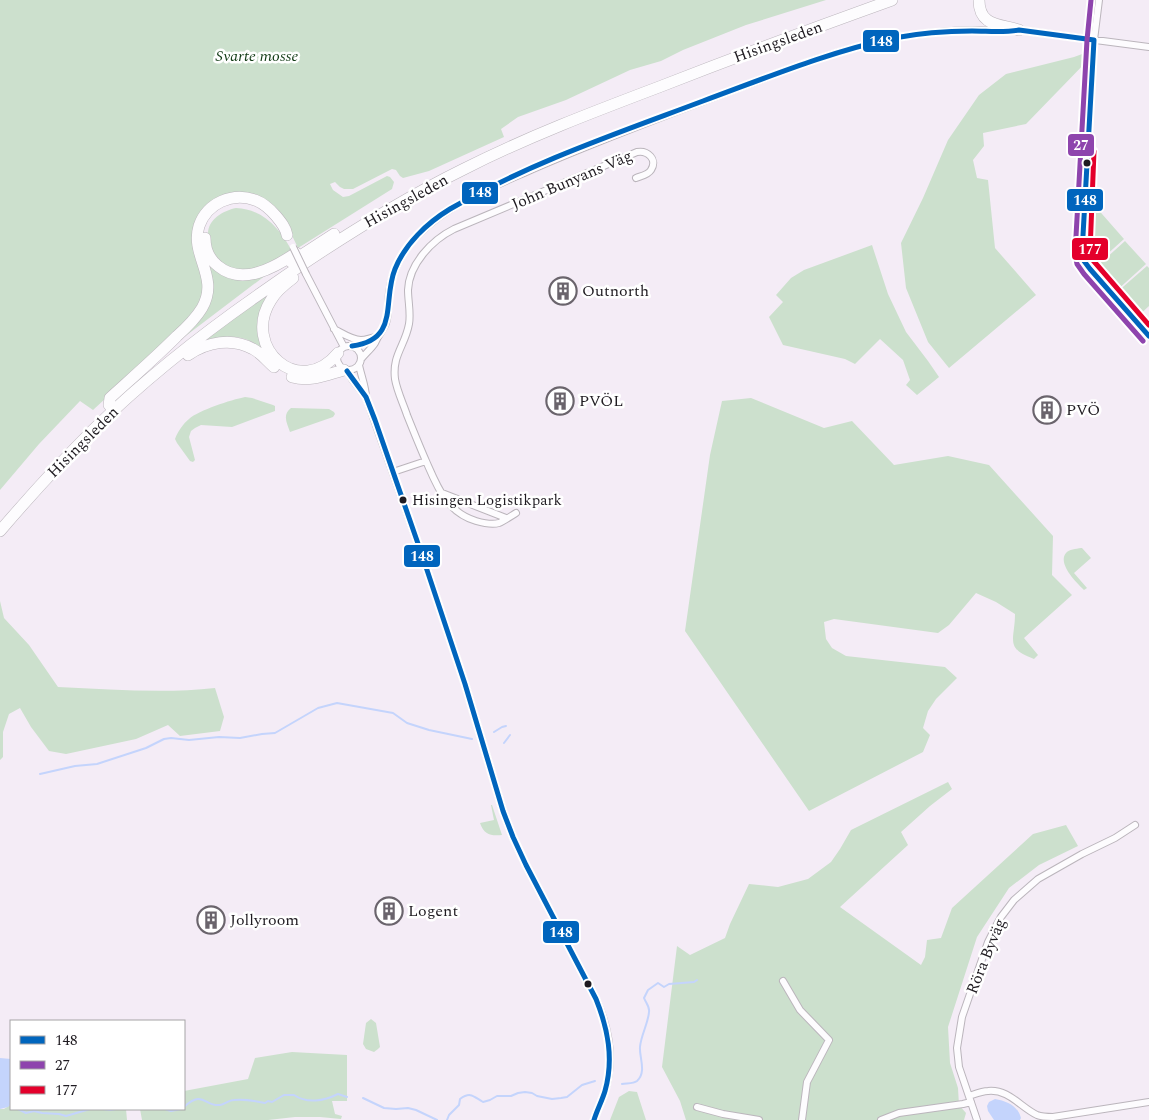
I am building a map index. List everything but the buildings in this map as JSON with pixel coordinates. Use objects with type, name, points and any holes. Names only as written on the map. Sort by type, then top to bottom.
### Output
[{"type":"highway","name":"Hisingsleden","points":[[0,519],[39,475],[89,424],[168,354],[267,279],[352,222],[460,162],[561,116],[870,0]]},
{"type":"highway","name":"Hisingsleden","points":[[0,531],[35,490],[78,445],[153,376],[217,324],[355,229],[444,179],[535,135],[752,51],[892,0]]},
{"type":"highway","points":[[979,0],[980,10],[987,20],[995,25],[1019,30]]},
{"type":"highway","points":[[109,405],[110,398],[173,340],[203,307],[207,295],[208,281],[199,250],[198,237],[202,220],[211,208],[222,201],[234,198],[244,197],[255,200],[274,214],[286,230],[287,235]]},
{"type":"highway","points":[[287,235],[260,211],[247,206],[235,205],[222,210],[212,218],[207,229],[205,242],[208,254],[217,265],[231,273],[244,275],[266,270],[281,263],[306,246],[317,244]]},
{"type":"highway","points":[[341,350],[328,364],[311,371],[301,372],[291,369],[280,363],[270,353],[262,330],[263,321],[266,309],[276,292],[318,259],[350,238],[355,229]]},
{"type":"highway","points":[[153,376],[160,376],[197,349],[209,344],[222,342],[241,344],[252,348],[279,371],[298,379],[318,378],[346,370]]},
{"type":"street","points":[[1094,40],[1098,0]]},
{"type":"street","points":[[594,1120],[606,1090],[610,1069],[610,1042],[605,1021],[596,999],[513,837],[423,558],[362,382],[360,366],[362,358],[374,344],[386,323],[390,286],[400,259],[406,248],[420,232],[443,214],[498,185],[565,155],[643,124],[824,57],[857,47],[888,39],[931,33],[967,30],[1012,32],[1019,30],[1149,47]]},
{"type":"street","name":"John Bunyans Väg","points":[[516,513],[502,522],[482,523],[458,513],[450,506],[442,493],[426,460],[397,389],[394,374],[396,356],[405,339],[410,321],[409,280],[414,267],[421,257],[440,236],[454,229],[636,152],[646,152],[651,157],[652,168],[648,173],[636,178]]},
{"type":"street","points":[[287,235],[334,328],[341,350]]},
{"type":"street","points":[[334,328],[360,340],[378,337]]},
{"type":"street","points":[[360,366],[353,370],[346,370],[340,367],[337,363],[337,358],[341,350],[367,344],[378,337]]},
{"type":"street","points":[[352,346],[359,350],[362,358]]},
{"type":"street","points":[[346,370],[366,397]]},
{"type":"street","points":[[393,472],[426,460]]},
{"type":"street","points":[[442,493],[506,518]]},
{"type":"street","name":"Röra Byväg","points":[[977,1120],[959,1067],[958,1032],[988,942],[1001,917],[1020,894],[1038,879],[1115,838],[1135,825]]},
{"type":"street","points":[[783,981],[800,1010],[829,1040],[807,1082],[802,1120]]},
{"type":"street","points":[[881,1120],[899,1113],[963,1104],[988,1091],[998,1091],[1007,1094],[1037,1115],[1044,1117],[1149,1102]]},
{"type":"street","points":[[697,1107],[723,1114],[759,1120]]},
{"type":"green space","name":"Svarte mosse","points":[[0,0],[826,0],[746,25],[683,50],[661,61],[630,70],[566,100],[518,117],[501,129],[504,137],[429,171],[403,178],[396,170],[392,169],[353,189],[344,189],[335,182],[330,184],[333,190],[343,197],[349,196],[387,176],[394,182],[392,189],[298,248],[286,223],[245,194],[202,213],[205,279],[200,308],[93,410],[80,401],[39,444],[0,490]]},
{"type":"green space","points":[[1085,53],[1090,58],[1026,124],[983,133],[984,146],[973,160],[977,178],[988,180],[995,248],[1036,295],[949,368],[928,342],[906,288],[901,243],[948,140],[979,95],[1006,74]]},
{"type":"green space","points":[[1088,198],[1124,239],[1093,267],[1087,258],[1085,247]]},
{"type":"green space","points":[[236,208],[255,212],[270,222],[283,236],[293,253],[269,265],[235,272],[214,258],[208,237],[211,224],[221,214]]},
{"type":"green space","points":[[1125,241],[1146,264],[1115,292],[1094,269]]},
{"type":"green space","points":[[872,245],[888,294],[906,332],[939,377],[917,395],[906,385],[910,380],[903,360],[880,339],[855,364],[845,359],[783,345],[769,317],[783,302],[776,295],[791,278],[804,270]]},
{"type":"green space","points":[[202,252],[218,269],[270,272],[179,341],[206,306]]},
{"type":"green space","points":[[1147,266],[1149,268],[1149,306],[1137,317],[1116,293]]},
{"type":"green space","points":[[278,285],[272,294],[263,349],[246,339],[232,337],[212,339],[200,344]]},
{"type":"green space","points":[[245,397],[273,405],[275,406],[275,411],[232,427],[201,425],[195,428],[191,431],[189,437],[195,460],[193,462],[190,461],[175,439],[185,423],[207,409]]},
{"type":"green space","points":[[751,398],[824,428],[852,421],[894,465],[948,456],[989,465],[1053,536],[1052,575],[1072,595],[1024,638],[1038,655],[1034,659],[1018,651],[1015,647],[1013,637],[1015,614],[996,602],[976,593],[949,625],[938,633],[834,619],[824,622],[826,639],[832,648],[846,656],[945,667],[957,678],[936,699],[928,711],[923,728],[930,735],[923,752],[809,811],[685,631],[710,455],[722,401]]},
{"type":"green space","points":[[291,408],[329,409],[335,414],[333,417],[290,432],[286,416]]},
{"type":"green space","points":[[1082,548],[1091,558],[1074,573],[1087,588],[1084,590],[1069,573],[1064,562],[1067,552]]},
{"type":"green space","points":[[0,601],[4,618],[29,645],[58,687],[156,691],[215,688],[224,717],[220,731],[180,736],[168,725],[136,739],[66,754],[49,751],[31,727],[20,708],[9,714],[3,732],[3,757],[0,760]]},
{"type":"green space","points":[[948,782],[952,789],[901,832],[908,845],[840,907],[921,965],[925,957],[927,940],[941,938],[952,908],[1033,834],[1066,825],[1078,846],[1039,865],[1009,888],[977,937],[948,1027],[950,1063],[958,1088],[959,1105],[966,1113],[964,1120],[686,1120],[680,1101],[662,1067],[677,946],[690,955],[725,938],[749,884],[778,887],[808,879],[831,862],[851,830]]},
{"type":"green space","points":[[491,805],[502,835],[488,834],[480,823],[494,820]]},
{"type":"green space","points":[[371,1019],[376,1023],[380,1047],[374,1052],[366,1049],[363,1044],[366,1023]]},
{"type":"green space","points":[[292,1052],[347,1055],[347,1101],[332,1101],[335,1114],[342,1116],[341,1119],[295,1117],[268,1120],[142,1120],[140,1110],[185,1110],[185,1091],[248,1079],[255,1058]]},
{"type":"green space","points":[[629,1091],[637,1092],[646,1120],[610,1120],[619,1097]]},
{"type":"green space","points":[[10,1105],[10,1110],[126,1110],[127,1120],[0,1120],[0,1109]]},
{"type":"water","points":[[0,1058],[10,1059],[10,1105],[0,1109]]},
{"type":"water","points":[[995,1099],[1015,1107],[1020,1114],[1020,1120],[994,1120],[987,1106],[989,1102]]},
{"type":"waterway","points":[[40,774],[75,766],[97,764],[146,748],[164,739],[240,738],[275,733],[318,708],[337,703],[393,713],[407,723],[429,730],[472,739]]},
{"type":"waterway","points":[[494,732],[506,726]]},
{"type":"waterway","points":[[504,743],[510,735]]},
{"type":"waterway","points":[[622,1084],[637,1081],[642,1073],[640,1047],[649,1012],[644,998],[648,990],[658,983],[664,987],[669,984],[694,982],[697,980]]},
{"type":"waterway","points":[[447,1120],[449,1115],[459,1105],[460,1099],[467,1095],[483,1102],[497,1096],[511,1096],[525,1092],[552,1099],[567,1097],[582,1085],[595,1081]]},
{"type":"waterway","points":[[185,1106],[196,1099],[220,1105],[238,1100],[272,1102],[284,1095],[294,1095],[304,1100],[321,1100],[338,1094],[347,1097]]},
{"type":"waterway","points":[[363,1098],[384,1108],[408,1108],[437,1120]]},
{"type":"waterway","points":[[20,1110],[26,1113],[34,1111],[66,1116],[87,1110]]},
{"type":"waterway","points":[[168,1110],[176,1110]]},
{"type":"transit line","name":"27","points":[[1091,0],[1075,254],[1077,264],[1084,274],[1143,341]]},
{"type":"transit line","name":"148","points":[[352,346],[367,342],[377,336],[383,327],[387,317],[391,281],[395,269],[405,251],[425,228],[450,209],[480,192],[542,163],[797,66],[894,38],[943,32],[1001,32],[1019,30],[1094,40]]},
{"type":"transit line","name":"148","points":[[1094,40],[1082,253],[1084,261],[1090,269],[1149,336]]},
{"type":"transit line","name":"177","points":[[1094,151],[1091,258],[1149,325]]},
{"type":"transit line","name":"148","points":[[347,371],[366,397],[375,420],[465,684],[503,811],[513,837],[596,999],[604,1022],[609,1056],[608,1079],[594,1120]]},
{"type":"place","name":"Outnorth","points":[[563,291]]},
{"type":"place","name":"PVÖL","points":[[560,401]]},
{"type":"place","name":"PVÖ","points":[[1047,410]]},
{"type":"place","name":"Hisingen Logistikpark","points":[[403,500]]},
{"type":"place","name":"Logent","points":[[389,911]]},
{"type":"place","name":"Jollyroom","points":[[211,920]]}]
